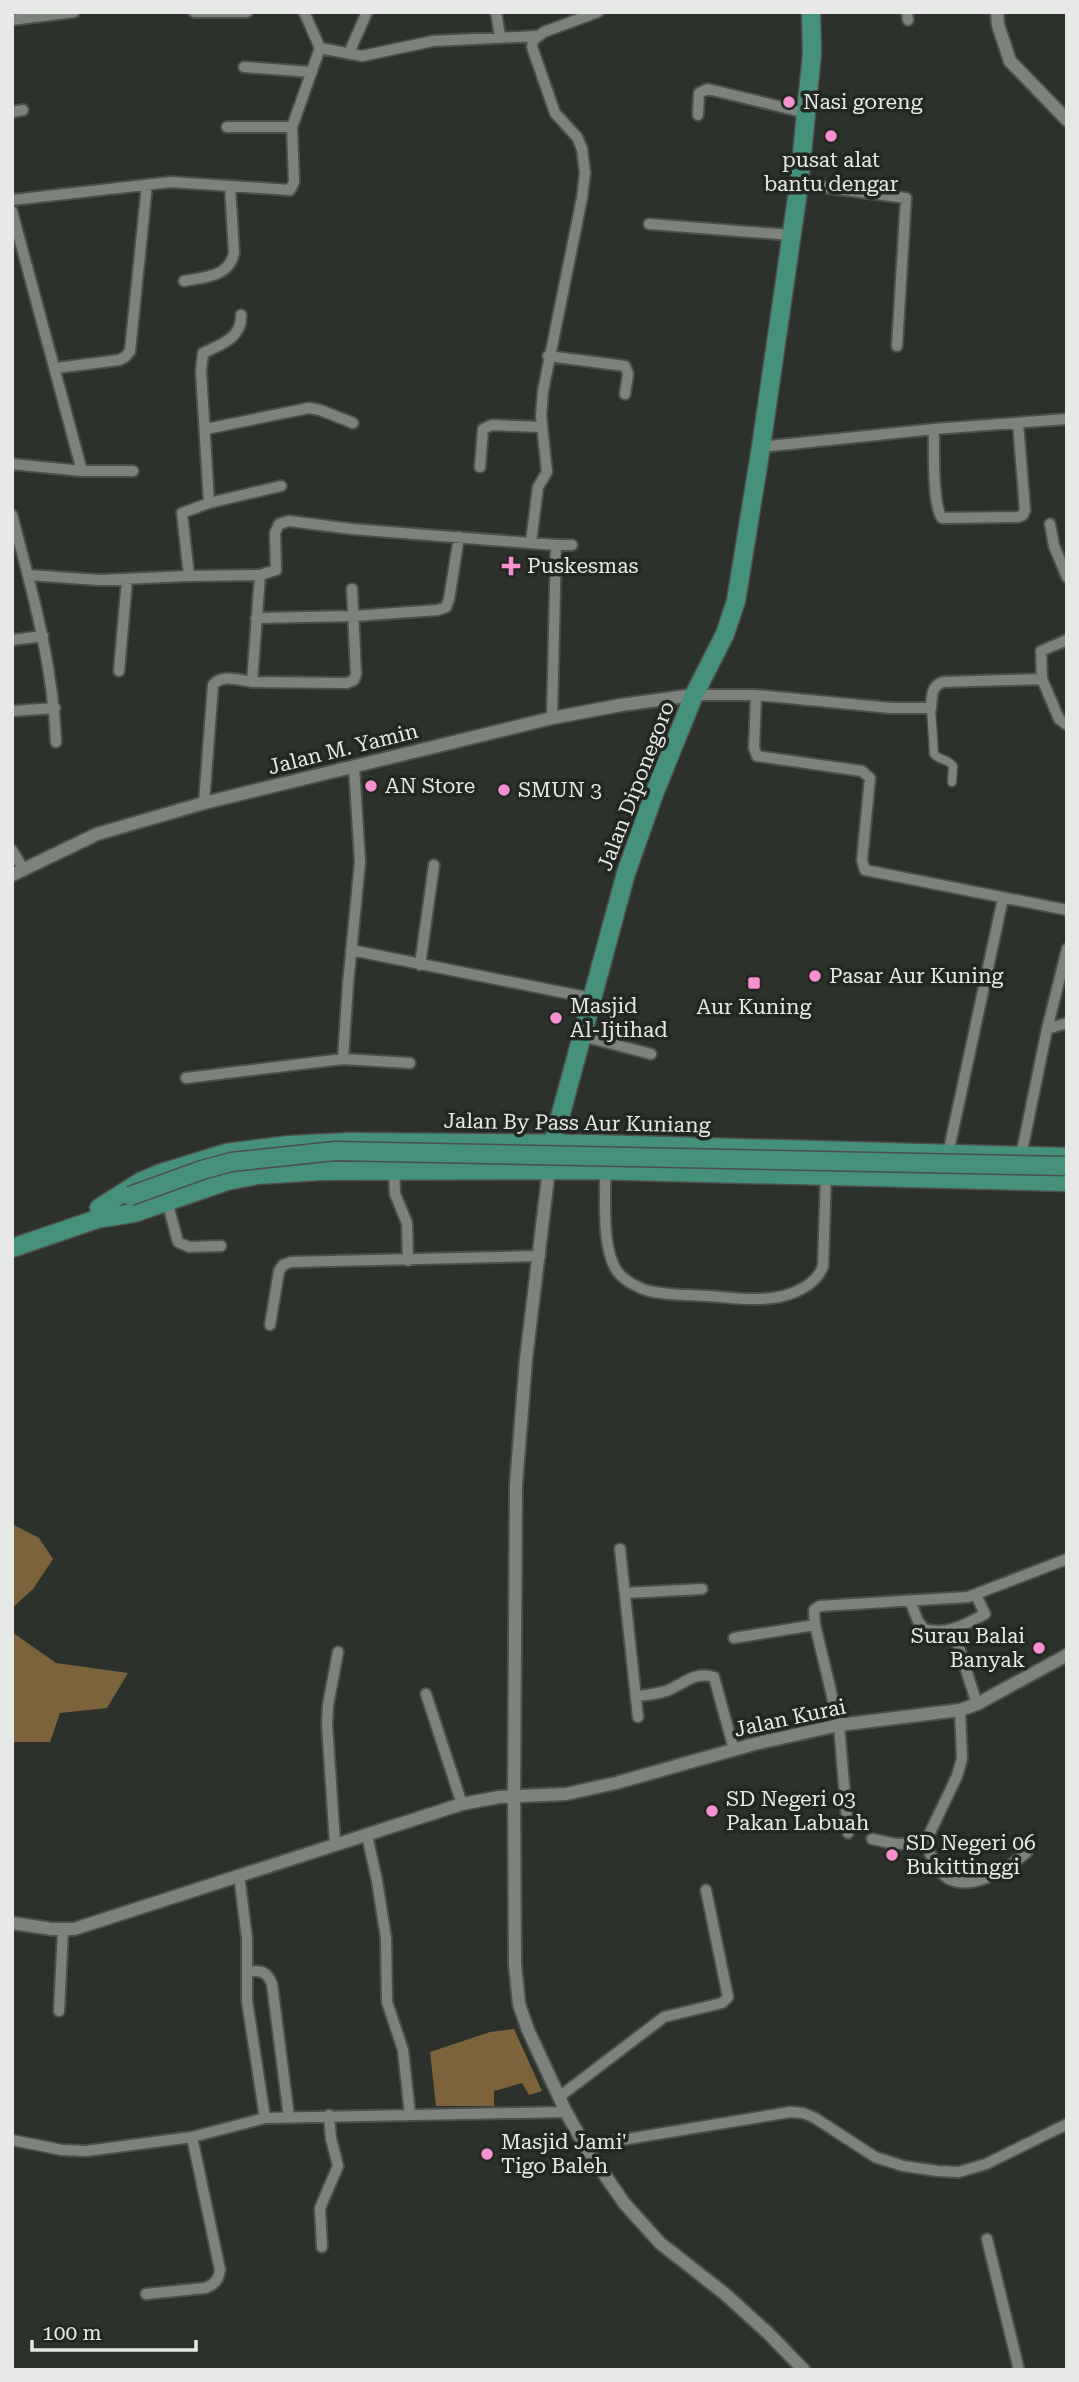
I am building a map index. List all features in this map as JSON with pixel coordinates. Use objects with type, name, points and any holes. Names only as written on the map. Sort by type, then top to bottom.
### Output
[{"type":"highway","name":"Jalan Diponegoro","points":[[553,1143],[626,873],[694,695],[725,634],[736,601],[799,184],[812,53],[811,12]]},
{"type":"highway","name":"Jalan By Pass Aur Kuniang","points":[[101,1213],[140,1182],[161,1172],[226,1153],[349,1142],[553,1143],[1067,1157]]},
{"type":"highway","points":[[705,1172],[706,1149]]},
{"type":"highway","name":"Jalan By Pass Aur Kuniang","points":[[12,1248],[202,1170],[232,1163],[335,1151],[1067,1166]]},
{"type":"highway","name":"Jalan By Pass Aur Kuniang","points":[[131,1201],[234,1170],[335,1160],[1067,1174]]},
{"type":"highway","name":"Jalan By Pass Aur Kuniang","points":[[12,1235],[101,1213],[134,1213],[227,1181],[257,1175],[394,1169],[605,1170],[1067,1182]]},
{"type":"street","points":[[12,20],[74,12]]},
{"type":"street","points":[[194,12],[247,12]]},
{"type":"street","points":[[12,200],[171,182],[286,191],[293,189],[292,127],[320,48],[304,12]]},
{"type":"street","points":[[349,53],[367,12]]},
{"type":"street","points":[[496,12],[500,36]]},
{"type":"street","points":[[320,48],[362,56],[433,41],[537,36],[598,12]]},
{"type":"street","points":[[997,12],[998,25],[1010,61],[1067,120]]},
{"type":"street","points":[[531,542],[538,486],[547,472],[542,426],[543,391],[582,198],[584,161],[577,137],[555,113],[533,54],[533,40],[537,36]]},
{"type":"street","points":[[244,67],[312,72]]},
{"type":"street","points":[[698,115],[699,93],[708,89],[806,113]]},
{"type":"street","points":[[227,127],[292,127]]},
{"type":"street","points":[[56,368],[119,360],[125,358],[130,351],[147,184]]},
{"type":"street","points":[[799,184],[906,198],[897,346]]},
{"type":"street","points":[[184,281],[217,274],[227,270],[232,262],[234,253],[230,186]]},
{"type":"street","points":[[12,211],[82,471]]},
{"type":"street","points":[[649,224],[791,235]]},
{"type":"street","points":[[209,503],[201,371],[203,353],[239,332],[242,325],[241,315]]},
{"type":"street","points":[[548,356],[625,366],[628,374],[625,394]]},
{"type":"street","points":[[206,429],[309,408],[352,423]]},
{"type":"street","points":[[761,447],[934,429],[1067,419]]},
{"type":"street","points":[[934,429],[938,513],[942,517],[1018,517],[1023,515],[1025,510],[1018,423]]},
{"type":"street","points":[[480,467],[483,429],[488,426],[542,426]]},
{"type":"street","points":[[12,464],[82,471],[133,471]]},
{"type":"street","points":[[189,576],[182,513],[209,503],[281,486]]},
{"type":"street","points":[[12,515],[43,636],[55,708],[56,742]]},
{"type":"street","points":[[28,576],[128,580],[260,575],[276,570],[275,533],[283,522],[572,545]]},
{"type":"street","points":[[1050,524],[1054,546],[1067,577]]},
{"type":"street","points":[[256,618],[354,616],[438,610],[446,607],[460,537]]},
{"type":"street","points":[[552,718],[556,545]]},
{"type":"street","points":[[251,682],[260,575]]},
{"type":"street","points":[[119,671],[128,580]]},
{"type":"street","points":[[204,803],[213,685],[217,680],[223,679],[347,683],[354,680],[356,674],[352,589]]},
{"type":"street","points":[[12,639],[43,636]]},
{"type":"street","points":[[1067,640],[1041,651],[1042,679],[1061,723],[1067,726]]},
{"type":"street","points":[[952,782],[953,766],[950,761],[934,754],[930,708],[936,684],[1042,679]]},
{"type":"street","points":[[694,695],[756,695],[891,708],[930,708]]},
{"type":"street","name":"Jalan M. Yamin","points":[[18,873],[97,834],[204,803],[552,718],[694,695]]},
{"type":"street","points":[[756,695],[753,724],[757,756],[862,771],[870,778],[862,860],[865,870],[1067,910]]},
{"type":"street","points":[[12,711],[55,708]]},
{"type":"street","points":[[343,1059],[360,862],[354,766]]},
{"type":"street","points":[[12,849],[18,873]]},
{"type":"street","points":[[420,965],[434,865]]},
{"type":"street","points":[[948,1154],[1003,898]]},
{"type":"street","points":[[1021,1156],[1047,1029],[1067,949]]},
{"type":"street","points":[[351,950],[591,998]]},
{"type":"street","points":[[1047,1029],[1067,1023]]},
{"type":"street","points":[[582,1036],[651,1054]]},
{"type":"street","points":[[186,1078],[343,1059],[410,1063]]},
{"type":"street","points":[[394,1169],[395,1194],[407,1223],[408,1261]]},
{"type":"street","points":[[549,1170],[517,1448],[514,1796],[516,1983],[528,2030],[566,2112],[585,2146],[624,2203],[653,2235],[742,2309],[804,2370]]},
{"type":"street","points":[[605,1170],[607,1243],[610,1259],[618,1273],[632,1284],[651,1292],[756,1299],[784,1296],[814,1282],[820,1276],[824,1266],[826,1175]]},
{"type":"street","points":[[167,1202],[178,1242],[189,1247],[220,1246]]},
{"type":"street","points":[[271,1325],[279,1271],[283,1265],[300,1262],[540,1256]]},
{"type":"street","points":[[620,1549],[638,1696],[638,1717]]},
{"type":"street","points":[[848,1833],[839,1725],[815,1625],[814,1610],[820,1606],[976,1595],[1067,1559]]},
{"type":"street","points":[[625,1592],[702,1589]]},
{"type":"street","points":[[910,1601],[918,1621],[924,1629],[932,1631],[953,1629],[985,1614],[976,1595]]},
{"type":"street","points":[[734,1638],[815,1625]]},
{"type":"street","points":[[953,1629],[977,1704]]},
{"type":"street","points":[[335,1844],[327,1724],[338,1652]]},
{"type":"street","name":"Jalan Kurai","points":[[12,1923],[62,1930],[90,1925],[462,1804],[514,1796],[566,1794],[839,1725],[960,1710],[977,1704],[1067,1655]]},
{"type":"street","points":[[638,1696],[662,1693],[692,1677],[715,1677],[734,1750]]},
{"type":"street","points":[[426,1694],[462,1804]]},
{"type":"street","points":[[925,1843],[957,1776],[962,1759],[960,1710]]},
{"type":"street","points":[[367,1835],[386,1938],[387,2002],[403,2050],[410,2114]]},
{"type":"street","points":[[872,1839],[896,1844],[925,1843]]},
{"type":"street","points":[[925,1843],[940,1870],[950,1880],[967,1881],[994,1875],[1012,1866],[1027,1852]]},
{"type":"street","points":[[239,1875],[247,1939],[247,2001],[265,2118]]},
{"type":"street","points":[[559,2097],[664,2017],[722,2003],[728,1997],[706,1890]]},
{"type":"street","points":[[59,2011],[62,1930]]},
{"type":"street","points":[[247,1971],[263,1971],[269,1975],[272,1984],[289,2117]]},
{"type":"street","points":[[12,2140],[62,2150],[86,2151],[192,2137],[265,2118],[566,2112]]},
{"type":"street","points":[[585,2146],[778,2113],[803,2113],[827,2124],[875,2157],[903,2166],[959,2172],[986,2164],[1067,2124]]},
{"type":"street","points":[[322,2247],[320,2208],[338,2166],[331,2139],[329,2115]]},
{"type":"street","points":[[146,2294],[205,2288],[214,2285],[218,2279],[220,2270],[192,2137]]},
{"type":"street","points":[[987,2239],[1019,2370]]},
{"type":"shaded area","points":[[12,1524],[39,1538],[53,1559],[33,1589],[12,1608]]},
{"type":"shaded area","points":[[12,1632],[56,1663],[128,1673],[107,1708],[60,1713],[50,1742],[12,1742]]},
{"type":"shaded area","points":[[514,2029],[542,2091],[529,2095],[522,2083],[494,2091],[494,2106],[436,2106],[430,2052],[490,2032]]},
{"type":"place","name":"Nasi goreng","points":[[789,102]]},
{"type":"place","name":"pusat alat bantu dengar","points":[[831,136]]},
{"type":"place","name":"Puskesmas","points":[[511,566]]},
{"type":"place","name":"AN Store","points":[[371,786]]},
{"type":"place","name":"SMUN 3","points":[[504,790]]},
{"type":"place","name":"Pasar Aur Kuning","points":[[815,976]]},
{"type":"place","name":"Aur Kuning","points":[[754,983]]},
{"type":"place","name":"Masjid Al-Ijtihad","points":[[556,1018]]},
{"type":"place","name":"Surau Balai Banyak","points":[[1039,1648]]},
{"type":"place","name":"SD Negeri 03 Pakan Labuah","points":[[712,1811]]},
{"type":"place","name":"SD Negeri 06 Bukittinggi","points":[[892,1855]]},
{"type":"place","name":"Masjid Jami' Tigo Baleh","points":[[487,2154]]}]
